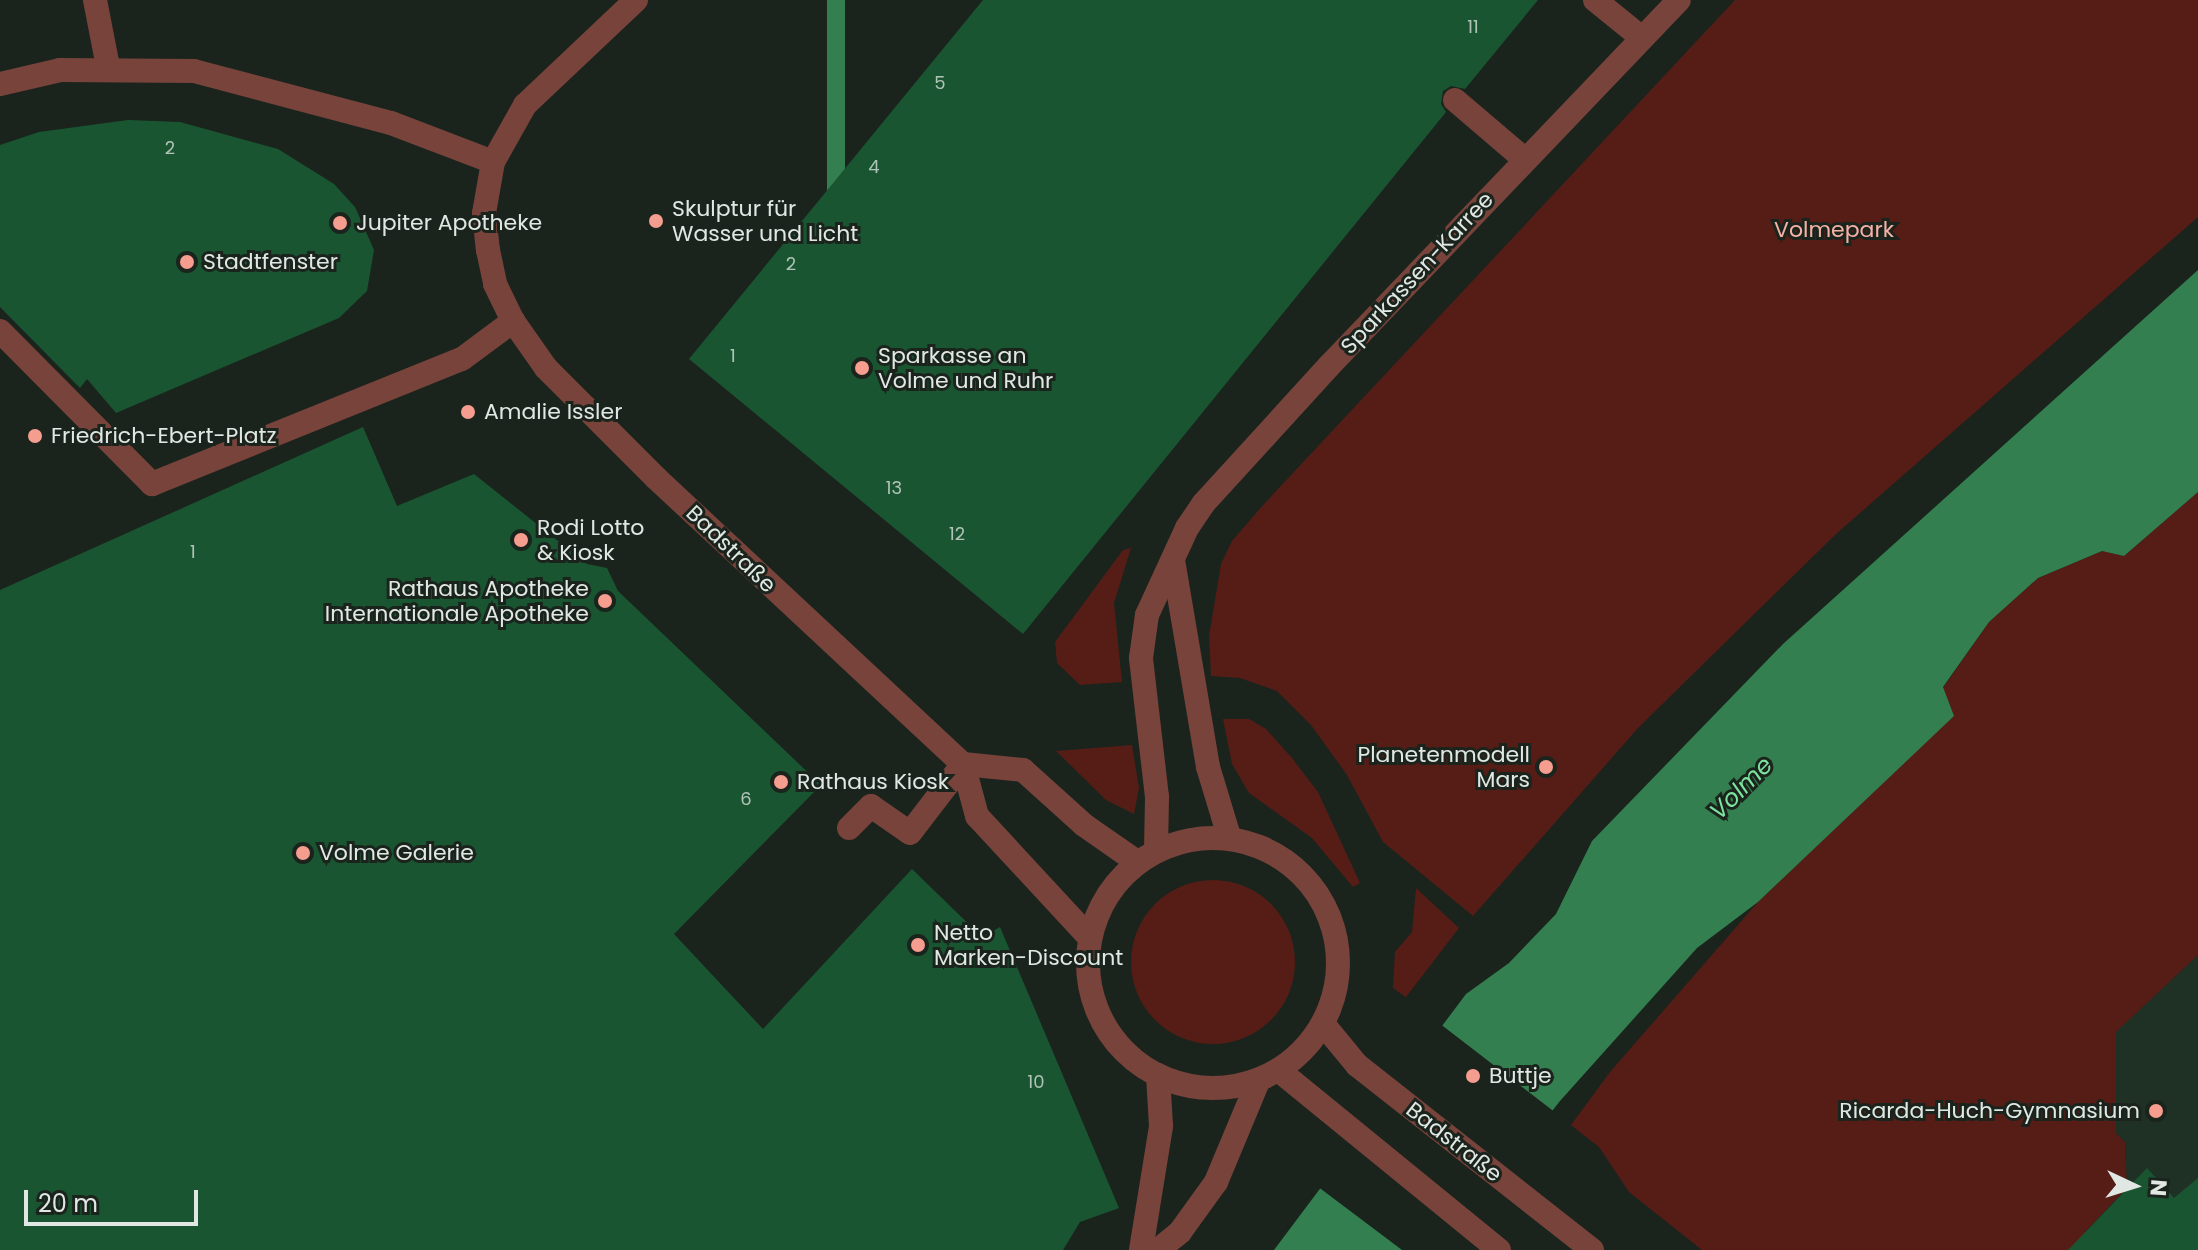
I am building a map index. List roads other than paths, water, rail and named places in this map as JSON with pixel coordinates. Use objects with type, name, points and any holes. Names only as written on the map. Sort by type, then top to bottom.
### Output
[{"type":"street","points":[[95,0],[108,67]]},
{"type":"street","name":"Badstraße","points":[[636,0],[525,105],[493,162],[484,213],[495,284],[513,321],[546,368],[656,478],[963,764]]},
{"type":"street","points":[[1595,0],[1642,38]]},
{"type":"street","name":"Sparkassen-Karree","points":[[1147,856],[1157,797],[1141,658],[1147,615],[1203,504],[1524,159],[1679,0]]},
{"type":"street","points":[[0,84],[60,70],[108,67],[194,71],[268,88],[391,123],[493,162]]},
{"type":"street","points":[[1455,100],[1524,159]]},
{"type":"street","points":[[0,331],[152,484],[462,359],[513,321]]},
{"type":"street","points":[[1173,560],[1208,767],[1229,836]]},
{"type":"street","points":[[849,828],[871,806],[910,833],[963,764]]},
{"type":"street","points":[[963,764],[1023,770],[1084,825],[1147,856]]},
{"type":"street","points":[[963,764],[977,816],[1089,937]]},
{"type":"street","points":[[1229,836],[1283,859],[1314,889],[1332,929],[1337,972],[1324,1025],[1307,1052],[1282,1073],[1257,1084],[1215,1088],[1158,1075],[1137,1062],[1106,1029],[1090,989],[1089,937],[1108,894],[1147,856],[1179,841],[1229,836]]},
{"type":"street","name":"Badstraße","points":[[1324,1025],[1357,1065],[1592,1250]]},
{"type":"street","points":[[1282,1073],[1493,1245]]},
{"type":"street","points":[[1141,1250],[1161,1126],[1158,1075]]},
{"type":"street","points":[[1158,1250],[1180,1232],[1216,1182],[1257,1084]]},
{"type":"water","points":[[827,0],[845,0],[845,286],[827,286]]},
{"type":"water","name":"Volme","points":[[2198,270],[2198,492],[2124,556],[2102,551],[2038,578],[1989,622],[1943,687],[1954,716],[1758,902],[1697,948],[1560,1101],[1443,1250],[1274,1250],[1466,994],[1509,963],[1556,914],[1592,841],[1783,644]]},
{"type":"place","name":"Skulptur für Wasser und Licht","points":[[656,221]]},
{"type":"place","name":"Jupiter Apotheke","points":[[340,223]]},
{"type":"place","name":"Stadtfenster","points":[[187,262]]},
{"type":"place","name":"Sparkasse an Volme und Ruhr","points":[[862,368]]},
{"type":"place","name":"Amalie Issler","points":[[468,412]]},
{"type":"place","name":"Friedrich-Ebert-Platz","points":[[35,436]]},
{"type":"place","name":"Rodi Lotto & Kiosk","points":[[521,540]]},
{"type":"place","name":"Rathaus Apotheke Internationale Apotheke","points":[[605,601]]},
{"type":"place","name":"Planetenmodell Mars","points":[[1546,767]]},
{"type":"place","name":"Rathaus Kiosk","points":[[781,782]]},
{"type":"place","name":"Volme Galerie","points":[[303,853]]},
{"type":"place","name":"Netto Marken-Discount","points":[[918,945]]},
{"type":"place","name":"Buttje","points":[[1473,1076]]},
{"type":"place","name":"Ricarda-Huch-Gymnasium","points":[[2156,1111]]},
{"type":"park label","name":"Volmepark","points":[[1834,230]]}]
